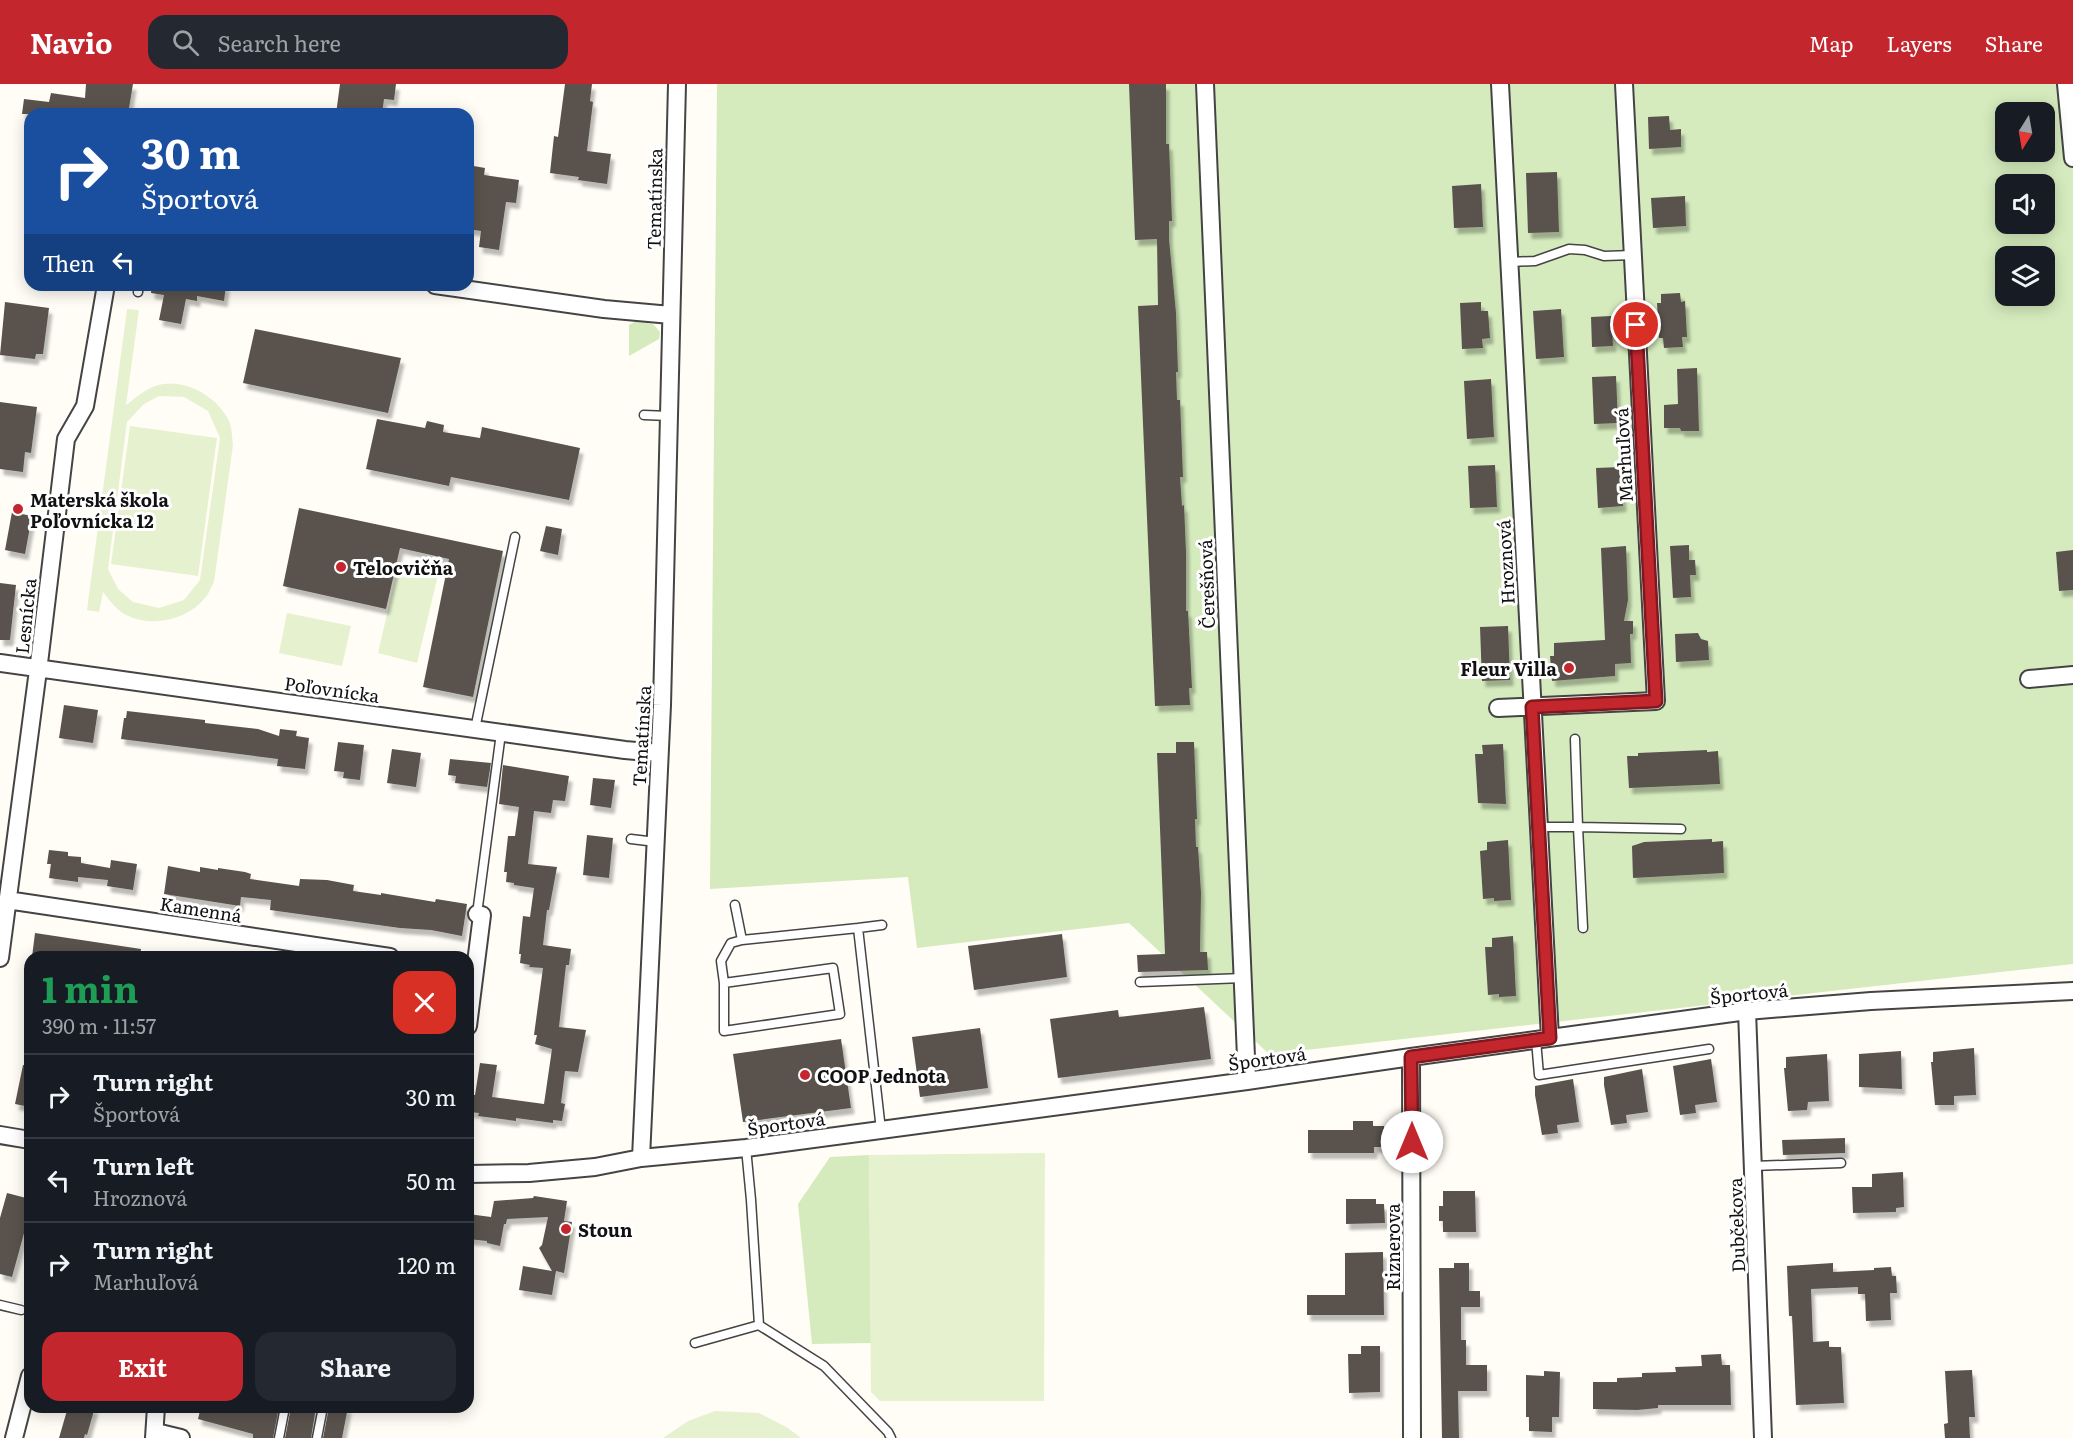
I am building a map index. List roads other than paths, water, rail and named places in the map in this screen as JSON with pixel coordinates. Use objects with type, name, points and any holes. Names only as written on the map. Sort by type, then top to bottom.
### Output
[{"type":"street","name":"Tematínska","points":[[641,1158],[660,753],[677,84]]},
{"type":"street","name":"Čerešňová","points":[[1205,84],[1247,1081]]},
{"type":"street","name":"Hroznová","points":[[1500,84],[1539,827],[1543,1039]]},
{"type":"street","name":"Marhuľová","points":[[1532,707],[1656,701],[1624,84]]},
{"type":"street","points":[[2066,84],[2073,158]]},
{"type":"street","points":[[474,290],[613,310],[671,315]]},
{"type":"street","name":"Lesnícka","points":[[0,958],[39,668],[66,439],[85,406],[105,291]]},
{"type":"street","name":"Poľovnícka","points":[[0,663],[660,753]]},
{"type":"street","points":[[2029,679],[2073,675]]},
{"type":"street","points":[[1498,708],[1532,707]]},
{"type":"street","name":"Kamenná","points":[[7,900],[350,951]]},
{"type":"street","points":[[474,954],[482,915],[477,914]]},
{"type":"street","name":"Športová","points":[[474,1174],[529,1173],[595,1167],[641,1158],[746,1148],[1747,1011],[1871,1001],[2073,991]]},
{"type":"street","name":"Dubčekova","points":[[1747,1011],[1763,1438]]},
{"type":"street","name":"Riznerova","points":[[1411,1057],[1412,1438]]},
{"type":"street","points":[[0,1134],[24,1139]]},
{"type":"street","points":[[14,1438],[24,1399]]},
{"type":"street","points":[[156,1413],[155,1435],[181,1438]]},
{"type":"lane","points":[[1509,262],[1535,261],[1569,249],[1585,250],[1605,256],[1633,255]]},
{"type":"lane","points":[[644,415],[669,416]]},
{"type":"lane","points":[[475,729],[515,537]]},
{"type":"lane","points":[[477,914],[501,733]]},
{"type":"lane","points":[[1575,739],[1583,928]]},
{"type":"lane","points":[[1539,827],[1681,829]]},
{"type":"lane","points":[[631,839],[656,842]]},
{"type":"lane","points":[[735,904],[742,940]]},
{"type":"lane","points":[[724,983],[833,968],[840,1014],[724,1031],[724,983],[721,961],[731,944],[742,940],[882,925]]},
{"type":"lane","points":[[858,928],[881,1130]]},
{"type":"lane","points":[[1140,982],[1243,978]]},
{"type":"lane","points":[[1543,1039],[1539,1075],[1709,1049]]},
{"type":"lane","points":[[746,1148],[752,1200],[759,1325]]},
{"type":"lane","points":[[1753,1166],[1841,1163]]},
{"type":"lane","points":[[0,1305],[21,1310]]},
{"type":"lane","points":[[695,1343],[759,1325],[824,1366],[888,1432],[891,1438]]},
{"type":"lane","points":[[279,1438],[284,1413]]},
{"type":"lane","points":[[317,1438],[322,1413]]},
{"type":"place","name":"Materská škola Poľovnícka 12","points":[[18,509]]},
{"type":"place","name":"Telocvičňa","points":[[341,567]]},
{"type":"place","name":"Fleur Villa","points":[[1569,668]]},
{"type":"place","name":"COOP Jednota","points":[[805,1075]]},
{"type":"place","name":"Stoun","points":[[566,1229]]}]
